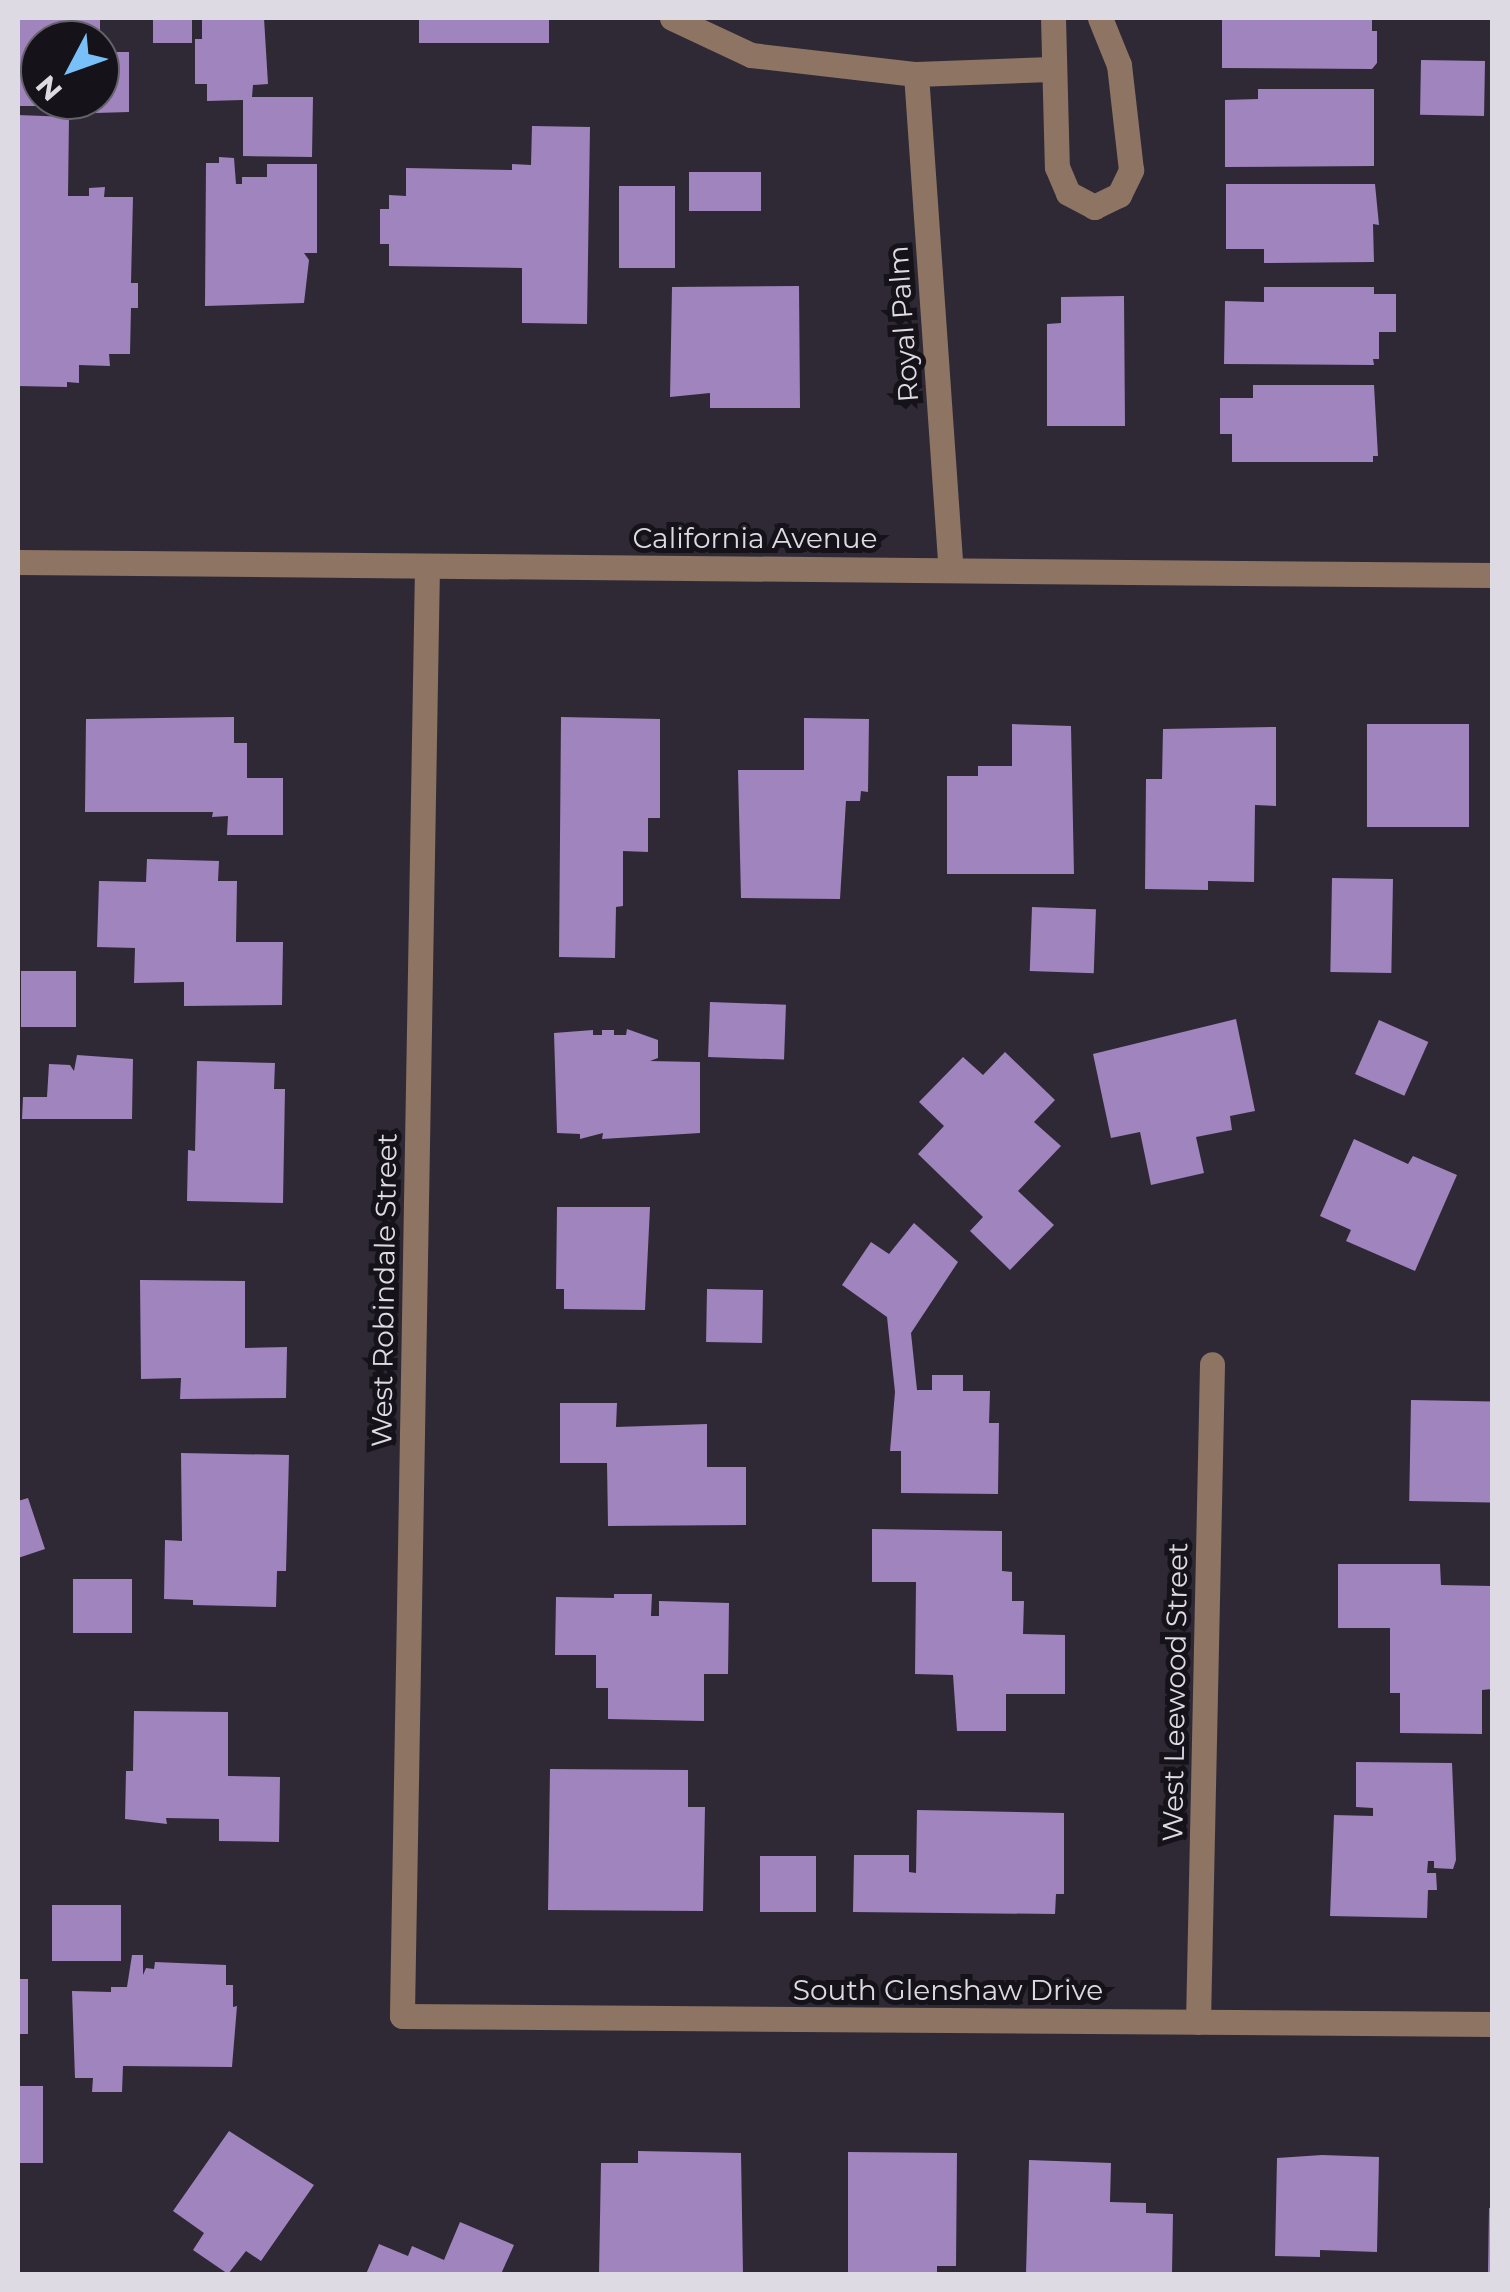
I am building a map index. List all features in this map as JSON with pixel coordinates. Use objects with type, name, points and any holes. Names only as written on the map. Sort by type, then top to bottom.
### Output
[{"type":"street","points":[[672,18],[751,54],[916,74],[1051,70]]},
{"type":"street","points":[[1053,18],[1051,70],[1057,167],[1068,193],[1094,206],[1119,196],[1131,170],[1119,66],[1100,18]]},
{"type":"street","name":"Royal Palm","points":[[916,74],[950,570]]},
{"type":"street","name":"California Avenue","points":[[18,562],[1492,575]]},
{"type":"street","name":"West Robindale Street","points":[[402,2016],[427,566]]},
{"type":"street","name":"West Leewood Street","points":[[1198,2022],[1212,1364]]},
{"type":"street","name":"South Glenshaw Drive","points":[[402,2016],[1492,2024]]},
{"type":"building","points":[[18,18],[100,18],[20,20],[18,106]]},
{"type":"building","points":[[153,18],[192,18],[192,43],[153,43]]},
{"type":"building","points":[[202,18],[264,18],[268,84],[253,85],[252,97],[313,97],[312,157],[243,156],[243,100],[207,101],[207,84],[195,84],[195,39],[202,39]]},
{"type":"building","points":[[419,18],[549,18],[549,43],[419,43]]},
{"type":"building","points":[[1222,18],[1372,18],[1372,31],[1377,31],[1377,63],[1372,69],[1222,68]]},
{"type":"building","points":[[120,52],[129,52],[129,112],[120,112]]},
{"type":"building","points":[[1421,60],[1485,61],[1484,116],[1420,115]]},
{"type":"building","points":[[1258,89],[1374,89],[1374,166],[1225,167],[1225,100],[1258,99]]},
{"type":"building","points":[[18,115],[20,120],[69,120],[68,196],[89,196],[89,188],[105,187],[104,197],[133,197],[131,283],[138,283],[138,308],[131,308],[130,354],[109,354],[110,366],[79,365],[79,383],[67,382],[67,387],[18,386]]},
{"type":"building","points":[[532,126],[590,127],[587,324],[522,323],[522,268],[389,266],[389,244],[380,244],[380,209],[389,209],[389,195],[406,196],[406,168],[512,170],[512,164],[531,165]]},
{"type":"building","points":[[219,157],[234,158],[236,184],[242,184],[242,177],[267,177],[267,164],[317,164],[317,253],[304,253],[309,260],[304,303],[205,306],[206,163],[219,163]]},
{"type":"building","points":[[689,172],[761,172],[761,211],[689,211]]},
{"type":"building","points":[[1226,184],[1375,184],[1379,225],[1373,224],[1374,262],[1264,263],[1264,249],[1226,249]]},
{"type":"building","points":[[619,186],[675,186],[675,268],[619,268]]},
{"type":"building","points":[[799,286],[800,408],[710,408],[710,393],[670,397],[672,287]]},
{"type":"building","points":[[1264,287],[1374,287],[1374,294],[1396,294],[1396,332],[1379,332],[1379,359],[1373,359],[1374,365],[1224,364],[1225,301],[1264,302]]},
{"type":"building","points":[[1124,296],[1125,426],[1047,426],[1047,324],[1061,323],[1061,297]]},
{"type":"building","points":[[1253,385],[1374,385],[1378,456],[1373,456],[1373,462],[1232,462],[1232,434],[1220,434],[1220,398],[1253,398]]},
{"type":"building","points":[[234,717],[234,743],[247,743],[247,778],[283,778],[283,835],[227,835],[228,816],[212,817],[213,812],[85,812],[86,719]]},
{"type":"building","points":[[561,717],[660,719],[660,818],[648,818],[648,852],[623,851],[623,906],[616,907],[615,958],[559,957]]},
{"type":"building","points":[[804,718],[869,719],[868,792],[861,791],[860,801],[846,801],[840,899],[741,898],[738,770],[804,770]]},
{"type":"building","points":[[1012,724],[1071,726],[1074,874],[947,874],[947,776],[978,776],[978,766],[1012,766]]},
{"type":"building","points":[[1367,724],[1469,724],[1469,827],[1367,827]]},
{"type":"building","points":[[1276,727],[1276,806],[1255,805],[1254,882],[1208,881],[1208,890],[1145,889],[1146,779],[1162,779],[1163,729]]},
{"type":"building","points":[[147,859],[219,861],[218,881],[237,881],[236,942],[283,942],[282,1005],[184,1006],[184,982],[134,983],[135,948],[97,947],[99,881],[146,882]]},
{"type":"building","points":[[1332,878],[1393,879],[1391,973],[1330,972]]},
{"type":"building","points":[[1032,907],[1096,909],[1094,973],[1030,971]]},
{"type":"building","points":[[21,971],[76,971],[76,1027],[21,1027]]},
{"type":"building","points":[[710,1002],[786,1005],[784,1060],[708,1057]]},
{"type":"building","points":[[1236,1019],[1255,1111],[1230,1116],[1232,1130],[1196,1137],[1204,1173],[1151,1185],[1140,1132],[1111,1138],[1093,1054]]},
{"type":"building","points":[[1379,1020],[1428,1042],[1404,1096],[1355,1074]]},
{"type":"building","points":[[627,1029],[658,1040],[658,1058],[650,1061],[700,1062],[700,1133],[602,1139],[603,1133],[580,1139],[580,1134],[557,1133],[554,1033],[593,1030],[593,1035],[602,1035],[602,1030],[614,1030],[614,1035],[626,1035]]},
{"type":"building","points":[[1005,1052],[1055,1100],[1034,1122],[1061,1146],[1018,1191],[1054,1225],[1010,1270],[970,1231],[983,1217],[918,1154],[944,1126],[919,1102],[963,1057],[983,1075]]},
{"type":"building","points":[[77,1055],[133,1059],[132,1119],[22,1119],[23,1097],[47,1097],[49,1064],[70,1065],[74,1071]]},
{"type":"building","points":[[197,1061],[275,1063],[274,1089],[285,1089],[283,1203],[187,1201],[188,1150],[195,1151]]},
{"type":"building","points":[[1354,1139],[1408,1164],[1413,1156],[1457,1175],[1415,1271],[1346,1241],[1351,1230],[1320,1216]]},
{"type":"building","points":[[557,1207],[650,1207],[645,1310],[564,1309],[564,1289],[556,1289]]},
{"type":"building","points":[[914,1223],[958,1262],[911,1333],[917,1390],[932,1390],[932,1375],[963,1375],[963,1391],[990,1391],[989,1423],[999,1423],[998,1494],[901,1493],[901,1451],[890,1451],[895,1392],[887,1317],[842,1285],[871,1242],[889,1254]]},
{"type":"building","points":[[140,1280],[245,1281],[245,1348],[287,1347],[286,1398],[180,1399],[181,1378],[141,1379]]},
{"type":"building","points":[[707,1289],[763,1290],[762,1343],[706,1342]]},
{"type":"building","points":[[1411,1400],[1492,1401],[1490,1502],[1409,1501]]},
{"type":"building","points":[[560,1403],[617,1403],[616,1427],[707,1424],[707,1467],[746,1467],[746,1525],[608,1526],[607,1463],[560,1463]]},
{"type":"building","points":[[181,1453],[289,1455],[286,1571],[277,1571],[276,1607],[193,1605],[193,1600],[164,1599],[165,1540],[182,1541]]},
{"type":"building","points":[[28,1498],[45,1549],[18,1558],[18,1501]]},
{"type":"building","points":[[872,1529],[1002,1531],[1002,1571],[1012,1572],[1012,1601],[1024,1601],[1023,1634],[1065,1635],[1065,1694],[1006,1694],[1006,1731],[957,1731],[953,1675],[915,1674],[916,1582],[872,1582]]},
{"type":"building","points":[[1338,1564],[1440,1564],[1441,1585],[1492,1586],[1492,1689],[1482,1690],[1482,1734],[1400,1733],[1400,1693],[1390,1693],[1390,1628],[1338,1628]]},
{"type":"building","points":[[73,1579],[132,1579],[132,1633],[73,1633]]},
{"type":"building","points":[[614,1594],[652,1594],[651,1616],[659,1616],[659,1601],[729,1603],[728,1674],[704,1674],[704,1721],[608,1719],[608,1688],[596,1688],[596,1655],[555,1655],[556,1597],[614,1598]]},
{"type":"building","points":[[134,1711],[228,1712],[228,1776],[280,1777],[279,1842],[219,1841],[219,1819],[166,1818],[167,1824],[125,1819],[126,1771],[133,1771]]},
{"type":"building","points":[[1356,1762],[1452,1763],[1456,1860],[1453,1869],[1434,1868],[1434,1861],[1428,1861],[1427,1873],[1436,1873],[1437,1890],[1428,1890],[1427,1918],[1330,1916],[1334,1815],[1373,1816],[1373,1808],[1356,1807]]},
{"type":"building","points":[[550,1769],[688,1770],[688,1807],[705,1807],[703,1911],[548,1910]]},
{"type":"building","points":[[917,1810],[1064,1813],[1064,1894],[1056,1894],[1055,1914],[853,1912],[854,1855],[909,1855],[909,1872],[916,1873]]},
{"type":"building","points":[[760,1856],[816,1856],[816,1912],[760,1912]]},
{"type":"building","points":[[52,1905],[121,1905],[121,1961],[52,1961]]},
{"type":"building","points":[[132,1955],[143,1955],[143,1975],[146,1968],[154,1969],[155,1962],[226,1965],[226,1985],[233,1985],[233,2007],[237,2006],[232,2067],[123,2066],[122,2092],[92,2092],[93,2078],[75,2078],[72,1991],[111,1992],[111,1987],[127,1987]]},
{"type":"building","points":[[18,1979],[28,1979],[28,2034],[18,2034]]},
{"type":"building","points":[[18,2086],[43,2086],[43,2163],[18,2163]]},
{"type":"building","points":[[229,2131],[314,2185],[261,2261],[246,2251],[228,2274],[193,2250],[204,2233],[173,2211]]},
{"type":"building","points":[[638,2151],[741,2153],[743,2274],[599,2274],[601,2163],[638,2163]]},
{"type":"building","points":[[848,2152],[957,2153],[956,2266],[937,2266],[937,2274],[848,2274]]},
{"type":"building","points":[[1379,2157],[1377,2252],[1320,2250],[1320,2257],[1275,2256],[1277,2158]]},
{"type":"building","points":[[1029,2160],[1111,2163],[1110,2202],[1146,2203],[1146,2213],[1173,2214],[1172,2274],[1026,2274]]},
{"type":"building","points":[[1492,2208],[1492,2274],[1488,2274]]},
{"type":"building","points":[[460,2222],[514,2245],[501,2274],[366,2274],[379,2244],[408,2256],[412,2246],[444,2260]]}]
